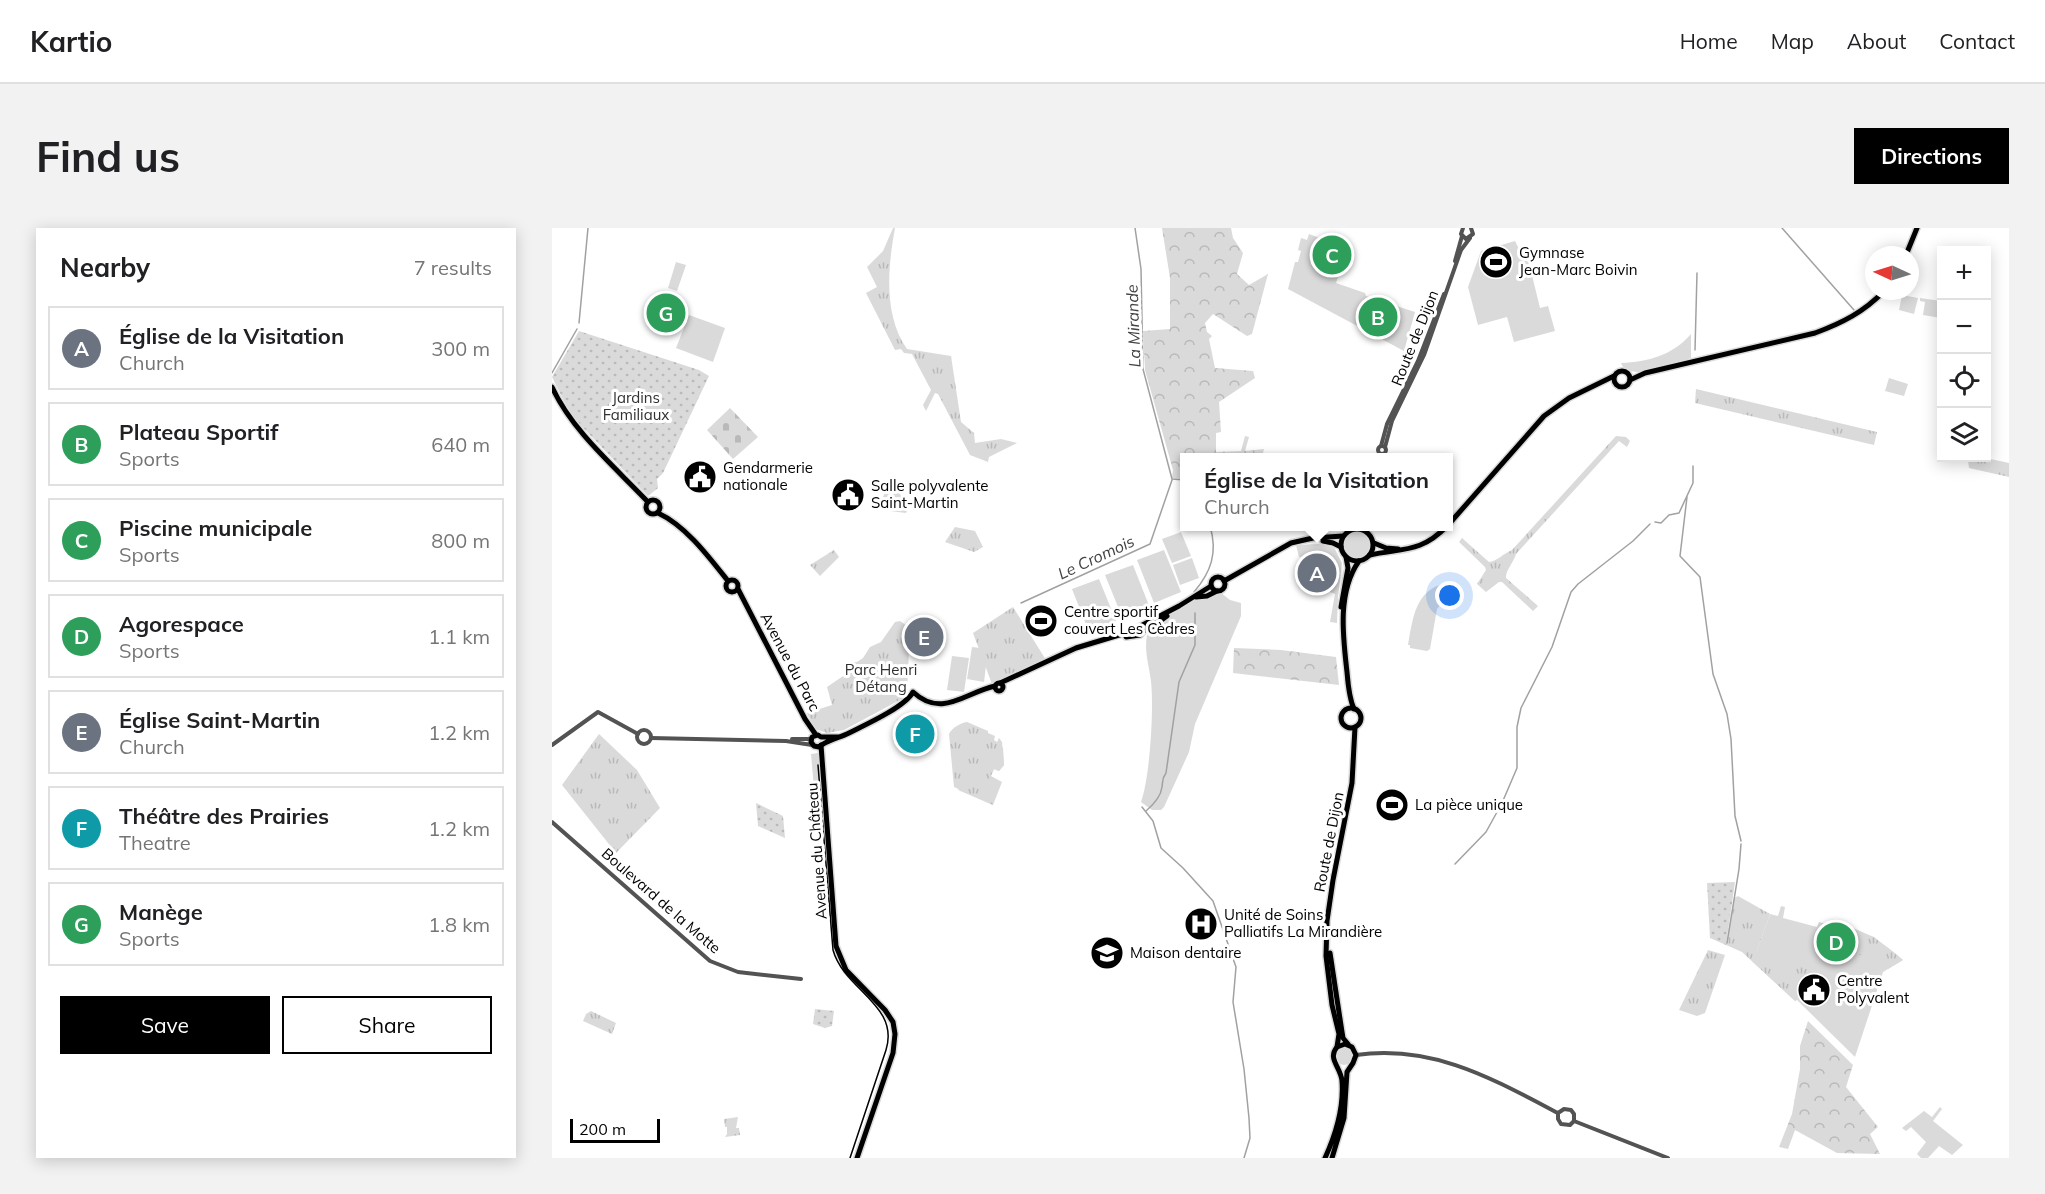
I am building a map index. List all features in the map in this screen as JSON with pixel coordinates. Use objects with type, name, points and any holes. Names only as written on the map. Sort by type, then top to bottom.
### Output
[{"type":"main road","points":[[1910,246],[1917,228]]},
{"type":"main road","points":[[1596,386],[1615,384],[1624,387],[1630,380],[1645,373],[1815,333],[1859,313],[1874,300]]},
{"type":"main road","points":[[1453,519],[1544,416],[1569,398],[1596,386],[1619,371],[1645,373]]},
{"type":"main road","points":[[1628,373],[1630,380]]},
{"type":"main road","points":[[1614,376],[1615,384]]},
{"type":"main road","points":[[552,387],[559,402],[582,432],[648,502]]},
{"type":"main road","points":[[648,502],[655,500],[659,503],[658,513]]},
{"type":"main road","points":[[648,502],[646,508],[648,513],[658,513],[668,518],[728,581],[736,581],[736,590],[731,592],[727,589],[728,581]]},
{"type":"main road","points":[[912,694],[927,702],[956,702],[1000,685],[1066,652],[1095,643],[1117,640],[1133,632],[1142,634],[1147,627],[1154,625],[1179,606],[1212,586],[1214,579],[1222,579],[1291,543],[1343,536],[1350,531]]},
{"type":"main road","points":[[1368,531],[1374,543],[1370,555]]},
{"type":"main road","points":[[1344,650],[1345,602],[1353,572],[1359,561],[1370,555],[1418,547],[1432,540],[1442,531]]},
{"type":"main road","points":[[1343,536],[1341,547],[1348,568],[1343,586],[1341,615],[1344,650],[1349,689],[1354,709],[1360,718],[1355,727],[1348,728],[1343,725],[1341,719],[1346,710],[1349,689]]},
{"type":"main road","points":[[1313,539],[1341,547]]},
{"type":"main road","points":[[1374,543],[1396,549],[1418,547]]},
{"type":"main road","points":[[1346,557],[1359,561]]},
{"type":"main road","points":[[1189,600],[1208,596],[1223,589],[1222,579]]},
{"type":"main road","points":[[1212,586],[1217,591]]},
{"type":"main road","name":"Avenue du Parc","points":[[736,590],[743,599],[817,741]]},
{"type":"main road","points":[[912,694],[928,704],[954,706],[1000,685]]},
{"type":"main road","points":[[817,741],[838,737],[881,716],[912,694]]},
{"type":"main road","points":[[1346,710],[1354,709]]},
{"type":"main road","name":"Route de Dijon","points":[[1337,1047],[1339,1034],[1332,1005],[1326,956],[1329,906],[1352,783],[1355,727]]},
{"type":"main road","name":"Route de Dijon","points":[[1348,728],[1354,749]]},
{"type":"main road","name":"Avenue du Château","points":[[817,741],[824,784],[835,940],[839,956],[850,976],[890,1017],[893,1030],[891,1047],[855,1158]]},
{"type":"main road","points":[[1329,906],[1329,952],[1343,1038],[1356,1055],[1346,1076],[1344,1118],[1332,1158]]},
{"type":"main road","points":[[1325,1158],[1332,1144],[1340,1114],[1342,1084],[1338,1065],[1333,1056],[1337,1047],[1348,1044]]},
{"type":"main road","points":[[1338,1065],[1350,1065]]},
{"type":"street","name":"Route de Dijon","points":[[1383,446],[1387,424],[1428,335],[1454,264],[1463,228]]},
{"type":"street","points":[[1462,236],[1466,239],[1470,238],[1473,234],[1471,228]]},
{"type":"street","name":"Route de Dijon","points":[[1380,453],[1378,448],[1383,446],[1392,421],[1424,355],[1461,250],[1470,238]]},
{"type":"street","points":[[552,745],[598,712],[638,734]]},
{"type":"street","points":[[638,734],[645,730],[651,738]]},
{"type":"street","points":[[638,734],[638,741],[642,744],[648,743],[651,738]]},
{"type":"street","points":[[651,738],[817,741]]},
{"type":"street","name":"Boulevard de la Motte","points":[[552,822],[710,961],[738,972],[801,979]]},
{"type":"street","points":[[1356,1055],[1394,1053],[1437,1058],[1478,1072],[1558,1113]]},
{"type":"street","points":[[1564,1108],[1571,1110],[1574,1114],[1574,1121],[1570,1125],[1562,1125],[1558,1121],[1558,1113],[1564,1108]]},
{"type":"street","points":[[1574,1121],[1668,1158]]},
{"type":"green space","points":[[895,228],[889,290],[899,336],[907,349],[951,356],[961,422],[974,433],[975,443],[1001,439],[1017,443],[989,457],[988,462],[970,455],[938,394],[935,393],[926,411],[923,405],[931,390],[912,354],[904,353],[901,349],[895,350],[866,293],[877,287],[867,267],[883,251]]},
{"type":"green space","points":[[1162,228],[1231,228],[1233,238],[1243,253],[1237,274],[1249,285],[1268,274],[1252,334],[1247,336],[1213,314],[1205,323],[1207,332],[1212,336],[1209,339],[1215,368],[1253,371],[1255,378],[1219,402],[1221,432],[1216,433],[1216,452],[1241,451],[1245,436],[1249,437],[1245,451],[1264,449],[1263,453],[1180,453],[1180,479],[1172,478],[1173,470],[1145,370],[1143,331],[1170,329],[1170,278]]},
{"type":"green space","points":[[1309,234],[1330,242],[1331,240],[1349,245],[1336,283],[1365,293],[1366,296],[1415,312],[1404,351],[1288,289],[1295,262],[1298,262],[1301,251],[1298,250],[1301,238],[1307,240]]},
{"type":"green space","points":[[1515,241],[1519,249],[1517,251],[1529,263],[1540,308],[1548,306],[1555,331],[1514,342],[1507,317],[1478,325],[1468,287],[1481,251]]},
{"type":"green space","points":[[676,262],[686,265],[677,291],[668,288]]},
{"type":"green space","points":[[1920,298],[1937,300],[1937,317],[1923,315],[1925,302],[1920,301]]},
{"type":"green space","points":[[1901,300],[1918,300],[1914,314],[1899,310]]},
{"type":"green space","points":[[689,315],[725,328],[713,362],[676,348]]},
{"type":"green space","name":"Jardins Familiaux","points":[[579,331],[699,370],[709,376],[663,473],[657,479],[658,488],[648,496],[571,415],[552,377]]},
{"type":"green space","points":[[1691,334],[1691,358],[1658,369],[1640,372],[1624,369],[1621,363],[1659,356],[1676,347]]},
{"type":"green space","points":[[1889,378],[1908,384],[1904,396],[1885,391]]},
{"type":"green space","points":[[1696,389],[1877,432],[1874,445],[1695,403]]},
{"type":"green space","points":[[730,408],[758,437],[733,459],[707,430]]},
{"type":"green space","points":[[1616,436],[1626,437],[1630,441],[1627,447],[1619,441],[1516,554],[1508,569],[1506,578],[1538,606],[1533,611],[1502,582],[1486,592],[1477,584],[1486,570],[1485,567],[1459,542],[1462,538],[1489,562],[1512,550]]},
{"type":"green space","points":[[1991,459],[2009,463],[2009,477],[1969,468],[1968,462],[1991,462]]},
{"type":"green space","points":[[893,481],[908,509],[906,513],[890,511],[883,497],[889,482]]},
{"type":"green space","points":[[955,527],[975,531],[983,547],[974,552],[945,542]]},
{"type":"green space","points":[[1357,531],[1367,535],[1371,545],[1367,555],[1357,559],[1347,555],[1343,545],[1347,535]]},
{"type":"green space","points":[[1181,532],[1191,556],[1172,563],[1162,539]]},
{"type":"green space","points":[[1319,544],[1334,547],[1342,563],[1337,623],[1330,622],[1335,594],[1328,591],[1330,580],[1332,580],[1332,577],[1328,576],[1329,559],[1311,554],[1307,559],[1299,557],[1296,545]]},
{"type":"green space","points":[[834,550],[839,557],[820,576],[810,565]]},
{"type":"green space","points":[[1164,550],[1181,592],[1154,603],[1137,560]]},
{"type":"green space","points":[[1192,558],[1199,578],[1180,585],[1173,565]]},
{"type":"green space","points":[[1133,565],[1150,608],[1123,619],[1105,575]]},
{"type":"green space","points":[[1099,579],[1116,621],[1089,632],[1072,589]]},
{"type":"green space","points":[[1446,583],[1446,598],[1437,609],[1430,649],[1427,651],[1410,648],[1408,645],[1417,606],[1428,592]]},
{"type":"green space","points":[[1216,592],[1241,603],[1241,616],[1195,724],[1189,752],[1164,807],[1161,810],[1152,810],[1141,802],[1147,776],[1152,725],[1151,681],[1146,653],[1147,635],[1178,609]]},
{"type":"green space","points":[[1013,607],[1046,660],[992,684],[973,633]]},
{"type":"green space","name":"Parc Henri Détang","points":[[900,621],[910,628],[907,694],[844,730],[827,733],[815,729],[807,713],[832,705],[827,687],[849,672],[846,662],[857,662],[863,658],[870,647],[881,642],[895,622]]},
{"type":"green space","points":[[972,647],[988,649],[984,682],[967,679]]},
{"type":"green space","points":[[1234,648],[1281,650],[1336,657],[1339,685],[1233,673]]},
{"type":"green space","points":[[952,656],[969,658],[964,692],[947,690]]},
{"type":"green space","points":[[967,722],[988,731],[995,736],[994,740],[997,742],[999,738],[1002,742],[1004,765],[999,771],[994,769],[981,797],[993,805],[954,787],[949,734],[956,726]]},
{"type":"green space","points":[[599,734],[637,770],[660,808],[616,853],[562,785]]},
{"type":"green space","points":[[1003,747],[1004,765],[999,771],[994,769],[991,776],[1002,782],[993,805],[958,790]]},
{"type":"green space","points":[[818,753],[823,805],[816,810],[811,754]]},
{"type":"green space","points":[[756,803],[783,816],[785,838],[758,826]]},
{"type":"green space","points":[[1735,882],[1726,945],[1710,938],[1707,883]]},
{"type":"green space","points":[[1738,896],[1770,914],[1757,951],[1810,970],[1795,1001],[1742,952],[1726,945],[1734,898]]},
{"type":"green space","points":[[1781,906],[1785,907],[1783,918],[1817,927],[1819,922],[1834,926],[1835,921],[1871,937],[1888,947],[1903,960],[1883,972],[1855,1057],[1797,1000],[1795,1001],[1753,962],[1770,914],[1778,916]]},
{"type":"green space","points":[[1852,928],[1874,937],[1903,960],[1888,969],[1874,960],[1846,950]]},
{"type":"green space","points":[[1708,950],[1725,955],[1705,1013],[1697,1016],[1679,1010]]},
{"type":"green space","points":[[815,1009],[834,1011],[832,1026],[825,1028],[813,1024]]},
{"type":"green space","points":[[591,1011],[616,1023],[612,1034],[583,1021],[586,1014]]},
{"type":"green space","points":[[1808,1021],[1853,1065],[1846,1087],[1878,1127],[1870,1134],[1880,1154],[1837,1153],[1795,1130],[1788,1149],[1779,1147],[1792,1114],[1800,1069],[1800,1046]]},
{"type":"green space","points":[[1344,1047],[1350,1050],[1353,1056],[1350,1062],[1344,1065],[1338,1062],[1335,1056],[1338,1050]]},
{"type":"green space","points":[[1940,1107],[1942,1109],[1933,1121],[1963,1145],[1952,1155],[1939,1146],[1928,1158],[1921,1158],[1917,1154],[1926,1142],[1911,1127],[1906,1131],[1902,1128],[1924,1111],[1932,1117]]},
{"type":"green space","points":[[738,1117],[736,1128],[739,1128],[740,1135],[725,1137],[727,1127],[725,1127],[724,1119]]},
{"type":"waterway","points":[[579,323],[588,228]]},
{"type":"waterway","name":"La Mirande","points":[[1135,228],[1141,269],[1143,369],[1172,479],[1180,480]]},
{"type":"waterway","points":[[1782,228],[1854,310]]},
{"type":"waterway","points":[[1695,350],[1697,273]]},
{"type":"waterway","points":[[552,373],[577,329]]},
{"type":"waterway","points":[[1655,522],[1661,523],[1669,515],[1679,513],[1693,483],[1693,466]]},
{"type":"waterway","name":"Le Cromois","points":[[1021,603],[1150,544],[1172,480]]},
{"type":"waterway","points":[[1687,497],[1680,556],[1700,577],[1713,674],[1727,714],[1731,739],[1735,816],[1741,841]]},
{"type":"waterway","points":[[1455,864],[1486,832],[1517,768],[1517,727],[1521,708],[1552,647],[1571,592],[1650,524]]},
{"type":"waterway","name":"La Mirande","points":[[1194,592],[1205,577],[1211,562],[1213,553],[1211,531]]},
{"type":"waterway","name":"La Mirande","points":[[1146,811],[1160,794],[1166,773],[1179,682],[1195,645],[1195,613]]},
{"type":"waterway","points":[[1142,807],[1153,821],[1161,848],[1213,901],[1236,967],[1233,1002],[1244,1069],[1250,1138],[1244,1158]]},
{"type":"waterway","points":[[1727,943],[1741,844]]},
{"type":"tram line","points":[[818,765],[833,950],[848,976],[878,1009],[885,1021],[888,1034],[886,1050],[850,1158]]},
{"type":"place","name":"Piscine municipale","points":[[1332,255]]},
{"type":"place","name":"Gymnase Jean-Marc Boivin","points":[[1496,262]]},
{"type":"place","name":"Manège","points":[[666,313]]},
{"type":"place","name":"Plateau Sportif","points":[[1378,317]]},
{"type":"place","name":"Gendarmerie nationale","points":[[700,477]]},
{"type":"place","name":"Salle polyvalente Saint-Martin","points":[[848,495]]},
{"type":"place","name":"Église de la Visitation","points":[[1317,573]]},
{"type":"place","name":"Centre sportif couvert Les Cèdres","points":[[1041,621]]},
{"type":"place","name":"Église Saint-Martin","points":[[924,637]]},
{"type":"place","name":"Théâtre des Prairies","points":[[915,734]]},
{"type":"place","name":"La pièce unique","points":[[1392,805]]},
{"type":"place","name":"Unité de Soins Palliatifs La Mirandière","points":[[1201,924]]},
{"type":"place","name":"Agorespace","points":[[1836,942]]},
{"type":"place","name":"Maison dentaire","points":[[1107,953]]},
{"type":"place","name":"Centre Polyvalent","points":[[1814,990]]}]
